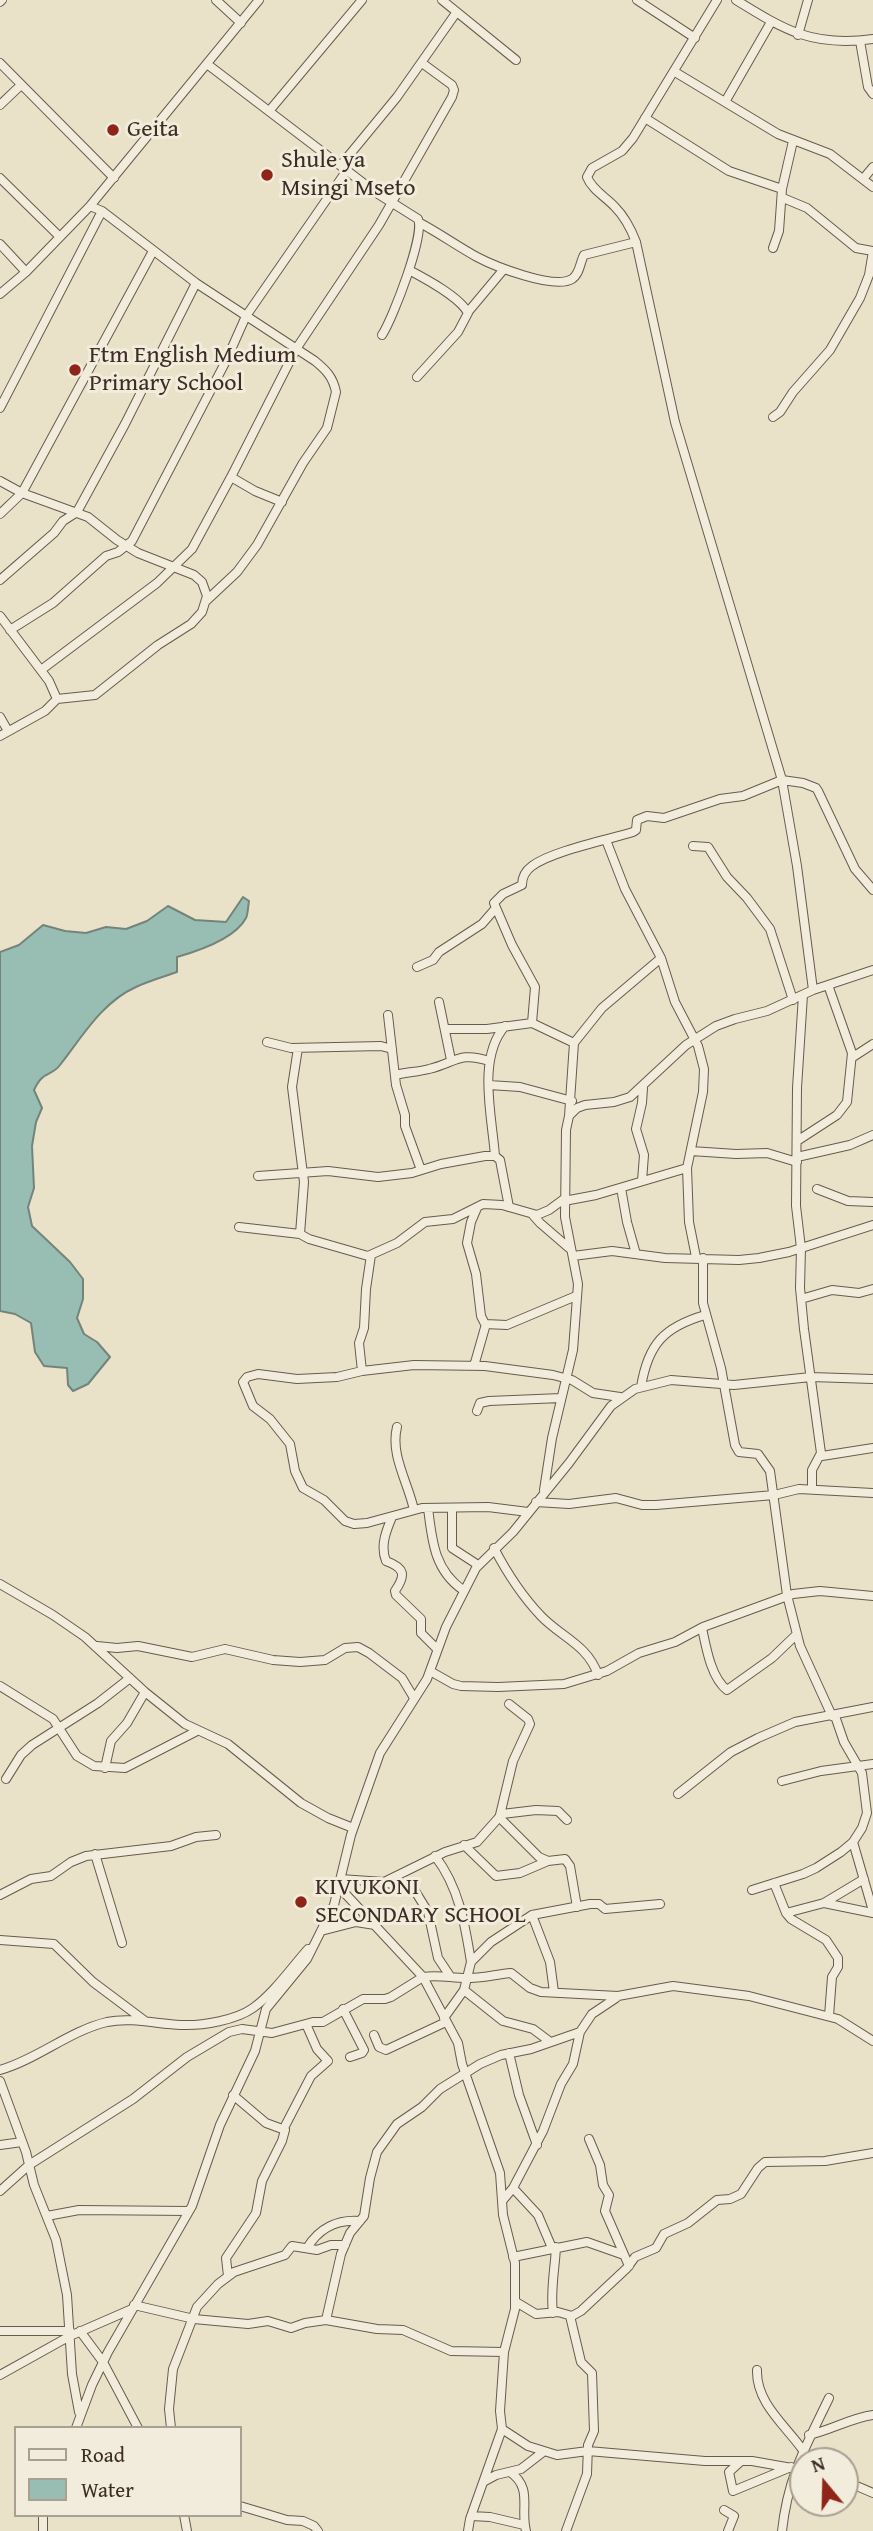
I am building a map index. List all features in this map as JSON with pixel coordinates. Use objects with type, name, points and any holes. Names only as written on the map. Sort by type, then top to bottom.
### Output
[{"type":"street","points":[[216,0],[241,23]]},
{"type":"street","points":[[0,294],[26,272],[90,206],[258,0]]},
{"type":"street","points":[[270,110],[362,0]]},
{"type":"street","points":[[442,0],[516,60]]},
{"type":"street","points":[[637,0],[695,38]]},
{"type":"street","points":[[717,0],[675,72],[622,151],[592,168],[587,177],[620,212],[636,242],[675,422],[781,777],[797,866],[813,990]]},
{"type":"street","points":[[736,0],[798,35],[824,41],[873,39]]},
{"type":"street","points":[[798,35],[808,0]]},
{"type":"street","points":[[10,630],[53,603],[106,556],[127,546],[136,534],[238,338],[246,316],[344,167],[456,13]]},
{"type":"street","points":[[726,102],[771,22]]},
{"type":"street","points":[[860,41],[868,87],[873,94]]},
{"type":"street","points":[[0,63],[114,178]]},
{"type":"street","points":[[41,670],[157,583],[192,549],[232,477],[296,349],[392,203],[453,94],[452,85],[422,63]]},
{"type":"street","points":[[207,64],[420,223],[477,257],[504,269],[542,279],[569,281],[578,272],[584,255],[636,242]]},
{"type":"street","points":[[675,72],[793,141],[830,154],[873,187]]},
{"type":"street","points":[[0,106],[21,85]]},
{"type":"street","points":[[645,118],[729,171],[783,194],[807,208],[856,248],[873,251],[869,275],[860,298],[830,350],[773,417]]},
{"type":"street","points":[[773,248],[779,231],[793,141]]},
{"type":"street","points":[[863,179],[873,167]]},
{"type":"street","points":[[0,178],[61,237]]},
{"type":"street","points":[[90,206],[103,211],[196,283],[329,373],[336,392],[327,428],[309,453],[257,545],[237,572],[206,601]]},
{"type":"street","points":[[0,408],[103,211]]},
{"type":"street","points":[[382,335],[409,270],[420,223]]},
{"type":"street","points":[[0,244],[26,272]]},
{"type":"street","points":[[0,514],[22,493],[153,251]]},
{"type":"street","points":[[417,377],[458,332],[468,312],[504,269]]},
{"type":"street","points":[[409,270],[441,289],[468,312]]},
{"type":"street","points":[[0,580],[54,533],[63,521],[77,512],[196,283]]},
{"type":"street","points":[[232,477],[255,491],[282,502]]},
{"type":"street","points":[[0,481],[22,493],[77,512],[127,546],[153,560],[176,566],[194,575],[202,582],[207,596],[202,612],[191,624],[158,645],[94,695],[57,699],[45,711],[0,736]]},
{"type":"street","points":[[0,616],[41,670],[55,691],[57,699]]},
{"type":"street","points":[[0,717],[8,731]]},
{"type":"street","points":[[532,1023],[535,987],[495,909],[495,902],[503,894],[522,885],[523,876],[533,865],[549,857],[635,831],[637,820],[643,817],[664,818],[720,799],[743,796],[781,777],[795,781],[816,788],[850,861],[863,881],[873,890]]},
{"type":"street","points":[[606,840],[625,889],[661,958],[675,1002],[694,1039],[705,1077],[687,1168],[689,1222],[700,1258],[705,1315],[724,1384],[736,1448],[739,1452],[755,1453],[764,1460],[773,1480],[788,1595],[803,1657],[834,1716],[844,1742],[860,1766],[864,1783],[867,1813],[853,1842],[810,1871],[752,1890]]},
{"type":"street","points":[[694,846],[708,847],[726,877],[747,898],[769,929],[793,1000]]},
{"type":"street","points":[[417,967],[429,963],[441,951],[470,933],[495,909]]},
{"type":"street","points":[[544,1490],[547,1462],[573,1350],[578,1279],[566,1226],[564,1200],[566,1130],[574,1043],[602,1008],[661,958]]},
{"type":"street","points":[[569,1116],[585,1105],[630,1097],[694,1039],[736,1018],[767,1012],[813,990],[873,970]]},
{"type":"street","points":[[797,1141],[824,1125],[845,1107],[851,1081],[853,1057],[828,985]]},
{"type":"street","points":[[803,995],[797,1072],[796,1206],[801,1248],[801,1300],[822,1456],[812,1471],[812,1489]]},
{"type":"street","points":[[439,1002],[447,1029],[451,1060]]},
{"type":"street","points":[[388,1015],[395,1075],[405,1115],[405,1126],[421,1170]]},
{"type":"street","points":[[447,1029],[532,1023],[574,1043]]},
{"type":"street","points":[[495,1156],[489,1061],[496,1038],[505,1026]]},
{"type":"street","points":[[267,1042],[287,1048],[381,1046],[392,1049]]},
{"type":"street","points":[[853,1057],[873,1044]]},
{"type":"street","points":[[298,1048],[292,1087],[303,1173],[300,1234]]},
{"type":"street","points":[[395,1075],[431,1069],[451,1060],[471,1057],[489,1061]]},
{"type":"street","points":[[489,1085],[520,1087],[585,1105]]},
{"type":"street","points":[[642,1088],[642,1103],[636,1129],[644,1155],[642,1181]]},
{"type":"street","points":[[691,1151],[767,1153],[797,1160],[850,1145],[873,1135]]},
{"type":"street","points":[[258,1176],[328,1171],[378,1177],[495,1156],[500,1160],[509,1207]]},
{"type":"street","points":[[239,1227],[300,1234],[358,1254],[371,1255],[402,1240],[425,1222],[453,1219],[485,1204],[533,1214],[545,1212],[564,1200],[621,1188],[687,1168]]},
{"type":"street","points":[[621,1188],[636,1254]]},
{"type":"street","points":[[817,1189],[848,1202],[873,1202]]},
{"type":"street","points":[[474,1366],[486,1324],[481,1316],[476,1274],[467,1243],[477,1207]]},
{"type":"street","points":[[533,1214],[572,1252],[612,1251],[665,1258],[759,1258],[873,1225]]},
{"type":"street","points":[[362,1371],[359,1343],[364,1328],[371,1255]]},
{"type":"street","points":[[801,1300],[832,1290],[859,1293],[873,1289]]},
{"type":"street","points":[[486,1324],[500,1326],[515,1322],[576,1296]]},
{"type":"street","points":[[641,1387],[649,1356],[660,1338],[680,1323],[705,1315]]},
{"type":"street","points":[[528,1512],[497,1507],[428,1508],[367,1523],[354,1524],[345,1521],[324,1500],[306,1490],[297,1477],[290,1444],[270,1419],[253,1406],[243,1384],[247,1377],[258,1374],[297,1380],[337,1377],[414,1365],[474,1366],[512,1369],[566,1379],[593,1393],[620,1397]]},
{"type":"street","points":[[77,2426],[103,2362],[189,2211],[220,2125],[255,2051],[269,2004],[300,1968],[334,1905],[353,1828],[382,1747],[430,1671],[463,1590],[478,1565],[508,1537],[544,1490],[569,1463],[606,1411],[620,1397],[641,1387],[671,1380],[724,1384],[764,1383],[811,1377],[873,1379]]},
{"type":"street","points":[[477,1410],[480,1403],[489,1401],[561,1398]]},
{"type":"street","points":[[397,1427],[394,1437],[395,1450],[414,1510]]},
{"type":"street","points":[[822,1456],[873,1448]]},
{"type":"street","points":[[536,1502],[569,1503],[616,1498],[642,1505],[656,1505],[774,1495],[799,1489],[873,1493]]},
{"type":"street","points":[[428,1508],[437,1560],[448,1578],[463,1590]]},
{"type":"street","points":[[452,1508],[452,1548],[478,1565]]},
{"type":"street","points":[[392,1517],[383,1551],[386,1561],[398,1565],[401,1570],[402,1579],[395,1591],[396,1595],[421,1619],[421,1633],[437,1649]]},
{"type":"street","points":[[494,1548],[524,1596],[543,1618],[580,1646],[598,1675]]},
{"type":"street","points":[[0,1584],[53,1615],[95,1645],[145,1692],[197,1731],[235,1748],[301,1803],[353,1828]]},
{"type":"street","points":[[430,1671],[457,1685],[498,1687],[564,1684],[598,1675],[639,1653],[675,1642],[702,1628],[788,1595],[820,1591],[873,1595]]},
{"type":"street","points":[[702,1628],[711,1662],[722,1686],[727,1690],[772,1658],[797,1634]]},
{"type":"street","points":[[95,1645],[117,1648],[138,1646],[192,1657],[225,1649],[273,1660],[300,1662],[325,1660],[345,1648],[358,1647],[402,1678],[414,1698]]},
{"type":"street","points":[[6,1779],[25,1750],[130,1678]]},
{"type":"street","points":[[0,1686],[53,1719],[80,1759],[90,1765],[105,1768],[128,1767],[197,1731]]},
{"type":"street","points":[[105,1768],[111,1741],[127,1723],[145,1692]]},
{"type":"street","points":[[384,1882],[435,1856],[482,1839],[500,1816],[513,1761],[530,1724],[528,1719],[509,1704]]},
{"type":"street","points":[[678,1794],[731,1752],[751,1741],[795,1722],[873,1707]]},
{"type":"street","points":[[782,1781],[821,1771],[873,1765]]},
{"type":"street","points":[[500,1816],[536,1810],[558,1811],[567,1820]]},
{"type":"street","points":[[500,1816],[535,1854],[548,1861]]},
{"type":"street","points":[[0,1895],[31,1879],[51,1876],[71,1862],[95,1854],[171,1846],[196,1837],[216,1835]]},
{"type":"street","points":[[824,1903],[873,1912],[853,1842]]},
{"type":"street","points":[[464,1845],[496,1876],[528,1871],[548,1861],[563,1858],[568,1862],[577,1907]]},
{"type":"street","points":[[95,1854],[122,1943]]},
{"type":"street","points":[[374,2035],[379,2047],[392,2049],[445,2020],[468,1979],[471,1962],[458,1900],[445,1869],[435,1856]]},
{"type":"street","points":[[786,1913],[824,1903],[864,1879]]},
{"type":"street","points":[[340,1883],[384,1882],[409,1888],[421,1896],[428,1912],[438,1958],[450,1976]]},
{"type":"street","points":[[340,1883],[423,1977],[458,2043],[497,2161],[503,2215],[513,2257],[516,2302],[504,2352],[500,2411],[502,2429],[468,2531]]},
{"type":"street","points":[[774,1883],[786,1913],[799,1925],[826,1940],[838,1958],[838,1967],[831,1977],[828,2016]]},
{"type":"street","points":[[471,1962],[491,1942],[532,1915],[596,1903],[603,1909],[660,1904]]},
{"type":"street","points":[[532,1915],[550,1962],[554,1992]]},
{"type":"street","points":[[0,2070],[23,2063],[102,2024],[145,2021],[185,2025],[243,2013],[258,2004],[319,1935],[356,1922],[375,1925]]},
{"type":"street","points":[[0,1940],[54,1944],[93,1982],[145,2021]]},
{"type":"street","points":[[0,2191],[29,2165],[133,2099],[203,2047],[236,2030],[272,2033],[322,2022],[363,1999],[386,1999],[423,1977],[450,1976],[468,1979],[512,1973],[535,1990],[618,1996],[673,1986],[695,1987],[775,2002],[828,2016],[845,2022],[873,2041]]},
{"type":"street","points":[[464,1990],[503,2021],[533,2029],[549,2041]]},
{"type":"street","points":[[503,2200],[513,2188],[537,2145],[561,2084],[573,2064],[580,2032],[592,2014],[618,1996]]},
{"type":"street","points":[[343,2009],[364,2050],[350,2057]]},
{"type":"street","points":[[228,2276],[226,2258],[256,2213],[262,2181],[282,2141],[284,2128],[311,2076],[328,2061],[317,2049],[306,2024]]},
{"type":"street","points":[[326,2320],[345,2245],[352,2230],[364,2216],[370,2178],[379,2148],[400,2122],[440,2089],[480,2064],[580,2032]]},
{"type":"street","points":[[509,2053],[519,2095],[537,2145]]},
{"type":"street","points":[[0,2081],[47,2216],[63,2273],[72,2374],[80,2417]]},
{"type":"street","points":[[233,2095],[266,2123],[284,2128]]},
{"type":"street","points":[[589,2139],[600,2165],[603,2185],[609,2195],[605,2211],[629,2266]]},
{"type":"street","points":[[0,2145],[22,2142]]},
{"type":"street","points":[[516,2302],[536,2314],[570,2316],[581,2311],[629,2266],[635,2257],[656,2248],[664,2234],[688,2223],[714,2202],[741,2194],[765,2162],[825,2161],[873,2153]]},
{"type":"street","points":[[513,2188],[538,2215],[554,2248],[555,2275],[551,2298],[553,2313]]},
{"type":"street","points":[[47,2216],[79,2210],[189,2211]]},
{"type":"street","points":[[307,2248],[314,2238],[335,2222],[360,2221]]},
{"type":"street","points":[[513,2257],[587,2242],[624,2255]]},
{"type":"street","points":[[171,2426],[169,2409],[173,2370],[197,2307],[204,2298],[238,2270],[285,2255],[292,2246],[317,2250],[330,2245],[345,2245]]},
{"type":"street","points":[[0,2331],[80,2332],[133,2307],[194,2319],[248,2324],[268,2321],[291,2328],[326,2320],[377,2329],[403,2330],[451,2351],[504,2352]]},
{"type":"street","points":[[566,2531],[585,2482],[588,2451],[594,2431],[592,2372],[581,2362],[570,2316]]},
{"type":"street","points":[[80,2332],[103,2362],[137,2426]]},
{"type":"street","points":[[0,2375],[70,2333]]},
{"type":"street","points":[[757,2370],[759,2387],[771,2410],[800,2447]]},
{"type":"street","points":[[803,2447],[829,2398]]},
{"type":"street","points":[[809,2435],[835,2428],[858,2417],[873,2415]]},
{"type":"street","points":[[502,2429],[517,2440],[543,2452],[562,2455],[588,2451],[705,2461],[768,2462],[789,2466]]},
{"type":"street","points":[[485,2481],[496,2475],[521,2469],[543,2452]]},
{"type":"street","points":[[742,2461],[729,2472],[733,2491],[789,2471]]},
{"type":"street","points":[[471,2516],[490,2517],[525,2528],[525,2490],[510,2472]]},
{"type":"street","points":[[782,2531],[789,2488]]},
{"type":"street","points":[[242,2507],[287,2520],[303,2521],[318,2531]]},
{"type":"street","points":[[724,2510],[734,2516],[728,2531]]},
{"type":"water","points":[[243,897],[249,901],[247,916],[234,932],[215,943],[177,957],[177,972],[136,987],[113,1002],[93,1021],[60,1065],[44,1076],[34,1090],[42,1108],[36,1122],[32,1146],[34,1188],[28,1207],[32,1226],[70,1262],[83,1279],[83,1299],[77,1318],[84,1334],[97,1342],[110,1357],[88,1384],[73,1391],[68,1385],[67,1368],[44,1366],[35,1352],[31,1323],[15,1314],[0,1311],[0,952],[19,945],[43,925],[86,933],[106,927],[126,929],[147,921],[168,906],[195,920],[226,922]]},
{"type":"place","name":"Geita","points":[[113,130]]},
{"type":"place","name":"Shule ya Msingi Mseto","points":[[267,175]]},
{"type":"place","name":"Ftm English Medium Primary School","points":[[75,370]]},
{"type":"place","name":"KIVUKONI SECONDARY SCHOOL","points":[[301,1902]]}]
